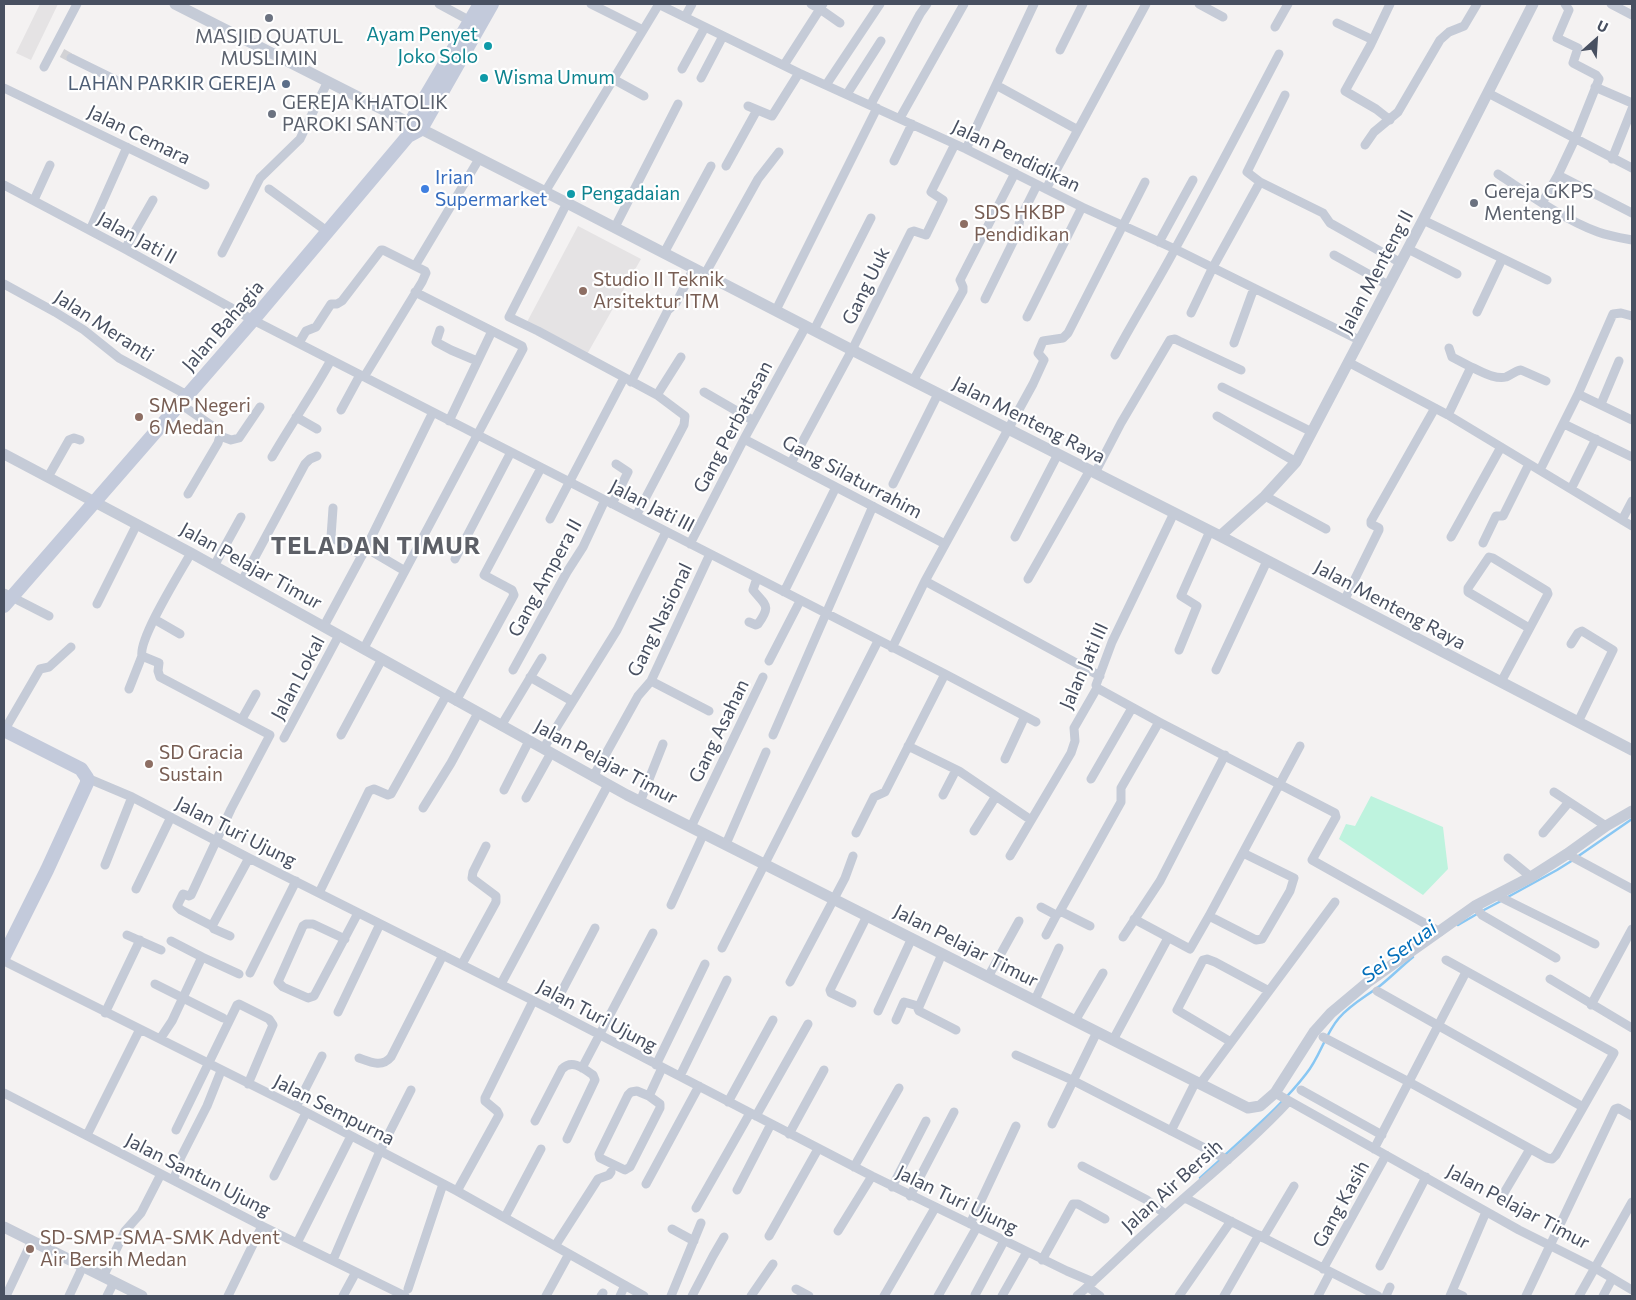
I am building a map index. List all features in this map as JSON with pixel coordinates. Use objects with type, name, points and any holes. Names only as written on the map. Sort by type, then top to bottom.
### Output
[{"type":"main road","points":[[475,23],[480,4]]},
{"type":"main road","points":[[475,23],[492,4]]},
{"type":"main road","name":"Jalan Bahagia","points":[[6,598],[95,501],[253,320],[413,129],[475,23]]},
{"type":"main road","points":[[4,730],[81,769],[87,778],[87,783],[47,870],[4,956]]},
{"type":"street","points":[[44,67],[58,51],[77,4]]},
{"type":"street","name":"Jalan Menteng Raya","points":[[175,4],[328,82],[413,129],[546,192],[938,394],[1215,533],[1632,750]]},
{"type":"street","points":[[439,4],[475,23]]},
{"type":"street","points":[[591,4],[643,30]]},
{"type":"street","points":[[546,192],[658,4]]},
{"type":"street","name":"Jalan Pendidikan","points":[[658,4],[826,85],[966,149],[1082,207],[1213,267],[1360,340]]},
{"type":"street","points":[[685,17],[692,4]]},
{"type":"street","points":[[812,4],[822,6],[840,23]]},
{"type":"street","points":[[826,85],[880,4]]},
{"type":"street","points":[[776,310],[874,106],[920,14],[927,4]]},
{"type":"street","points":[[900,118],[964,4]]},
{"type":"street","points":[[966,149],[1034,4]]},
{"type":"street","points":[[1060,50],[1083,4]]},
{"type":"street","points":[[1046,189],[1146,4]]},
{"type":"street","points":[[1275,27],[1288,4]]},
{"type":"street","points":[[1390,4],[1345,92],[1376,109],[1390,120]]},
{"type":"street","points":[[1365,145],[1374,132],[1398,112],[1440,40],[1449,32],[1464,26],[1477,4]]},
{"type":"street","name":"Jalan Menteng II","points":[[1215,533],[1265,496],[1296,462],[1401,263],[1533,4]]},
{"type":"street","points":[[1542,203],[1575,139],[1598,78],[1596,75],[1573,63],[1578,48],[1557,38],[1569,10],[1564,4]]},
{"type":"street","points":[[1611,4],[1632,15]]},
{"type":"street","points":[[1204,5],[1223,17]]},
{"type":"street","points":[[784,65],[822,6]]},
{"type":"street","points":[[1336,23],[1373,40]]},
{"type":"street","points":[[682,69],[705,27]]},
{"type":"street","points":[[701,78],[723,36]]},
{"type":"street","points":[[847,94],[881,41]]},
{"type":"street","points":[[1115,355],[1133,320],[1175,249],[1279,54]]},
{"type":"street","points":[[71,58],[122,83]]},
{"type":"street","points":[[726,166],[753,108],[772,116],[799,72]]},
{"type":"street","points":[[613,79],[644,96]]},
{"type":"street","points":[[222,252],[260,178],[300,139],[328,82]]},
{"type":"street","points":[[996,85],[1078,130]]},
{"type":"street","points":[[1595,87],[1632,103]]},
{"type":"street","name":"Jalan Cemara","points":[[4,88],[205,185]]},
{"type":"street","points":[[1488,93],[1632,168]]},
{"type":"street","points":[[1285,95],[1246,170],[1247,172],[1260,182],[1323,213],[1332,224],[1401,263]]},
{"type":"street","points":[[614,227],[678,104]]},
{"type":"street","points":[[1612,159],[1632,109]]},
{"type":"street","points":[[894,161],[912,124]]},
{"type":"street","name":"Gang Uuk","points":[[791,463],[852,350],[911,232],[914,231],[926,235],[940,208],[943,200],[931,192],[955,144]]},
{"type":"street","points":[[90,230],[127,147]]},
{"type":"street","points":[[706,274],[758,180],[779,152]]},
{"type":"street","points":[[415,266],[479,159]]},
{"type":"street","points":[[34,200],[50,165]]},
{"type":"street","points":[[664,252],[711,166]]},
{"type":"street","points":[[913,381],[963,291],[964,288],[960,280],[1015,173]]},
{"type":"street","points":[[1498,174],[1542,203],[1598,232],[1632,240]]},
{"type":"street","points":[[1558,175],[1632,213]]},
{"type":"street","points":[[1159,242],[1193,180]]},
{"type":"street","points":[[892,648],[925,581],[1009,430],[1044,360],[1038,353],[1043,341],[1063,338],[1068,333],[1146,182]]},
{"type":"street","points":[[1191,313],[1213,267],[1260,182]]},
{"type":"street","name":"Jalan Jati II","points":[[4,185],[253,320]]},
{"type":"street","points":[[985,299],[1037,185]]},
{"type":"street","points":[[269,189],[328,232]]},
{"type":"street","points":[[125,249],[153,200]]},
{"type":"street","points":[[567,203],[509,317],[657,395],[684,414],[686,421],[636,516]]},
{"type":"street","points":[[1027,317],[1082,207]]},
{"type":"street","name":"Gang Perbatasan","points":[[690,544],[744,438],[810,328],[871,218]]},
{"type":"street","points":[[1423,220],[1547,280]]},
{"type":"street","points":[[1408,249],[1457,274]]},
{"type":"street","points":[[299,343],[306,331],[316,327],[331,304],[342,301],[381,250],[426,273],[342,410]]},
{"type":"street","points":[[1334,255],[1388,286]]},
{"type":"street","points":[[1477,312],[1502,259]]},
{"type":"street","points":[[550,519],[627,380],[668,310],[676,303],[694,268]]},
{"type":"street","name":"Jalan Meranti","points":[[4,284],[84,330],[119,358],[183,399],[218,430],[220,436]]},
{"type":"street","points":[[1234,343],[1254,288]]},
{"type":"street","points":[[364,648],[523,349],[522,346],[416,292]]},
{"type":"street","points":[[1540,470],[1564,424],[1613,314],[1621,313],[1632,316]]},
{"type":"street","name":"Jalan Jati III","points":[[253,320],[1036,722]]},
{"type":"street","points":[[440,330],[436,342],[477,361]]},
{"type":"street","points":[[450,421],[492,331]]},
{"type":"street","points":[[1028,579],[1170,340],[1179,340],[1241,370]]},
{"type":"street","points":[[1449,348],[1452,357],[1492,376],[1507,376],[1521,370],[1546,381]]},
{"type":"street","points":[[657,395],[681,357]]},
{"type":"street","points":[[272,457],[316,388],[331,360]]},
{"type":"street","points":[[1601,404],[1619,360]]},
{"type":"street","points":[[1348,362],[1435,408],[1632,526]]},
{"type":"street","points":[[1448,416],[1471,366]]},
{"type":"street","points":[[1222,387],[1312,432]]},
{"type":"street","points":[[704,392],[754,420]]},
{"type":"street","points":[[893,484],[938,394]]},
{"type":"street","points":[[1578,394],[1632,420]]},
{"type":"street","points":[[188,494],[218,443],[220,436],[231,440],[239,438],[260,407]]},
{"type":"street","points":[[1344,601],[1379,530],[1371,521],[1435,408]]},
{"type":"street","points":[[324,626],[364,552],[433,412]]},
{"type":"street","points":[[1218,416],[1296,462]]},
{"type":"street","points":[[296,417],[317,429]]},
{"type":"street","points":[[1564,424],[1632,457]]},
{"type":"street","points":[[48,477],[69,440],[74,438],[80,440]]},
{"type":"street","name":"Gang Silaturrahim","points":[[744,438],[945,544]]},
{"type":"street","points":[[1571,488],[1596,439]]},
{"type":"street","points":[[1451,537],[1501,448]]},
{"type":"street","points":[[455,560],[511,452]]},
{"type":"street","name":"Jalan Pelajar Timur","points":[[4,454],[191,553],[640,802],[1198,1082]]},
{"type":"street","points":[[1015,537],[1058,454]]},
{"type":"street","points":[[242,581],[305,464],[317,456]]},
{"type":"street","name":"Gang Ampera II","points":[[513,670],[608,502],[628,472],[616,464]]},
{"type":"street","points":[[1483,543],[1496,516],[1503,516],[1529,464]]},
{"type":"street","points":[[319,893],[369,791],[374,789],[388,795],[391,794],[514,595],[512,590],[484,575],[541,468]]},
{"type":"street","points":[[784,592],[836,487]]},
{"type":"street","points":[[1265,496],[1326,529]]},
{"type":"street","points":[[1622,520],[1632,501]]},
{"type":"street","points":[[773,735],[873,506]]},
{"type":"street","points":[[333,508],[331,536],[405,571]]},
{"type":"street","name":"Jalan Jati III","points":[[1010,856],[1071,753],[1075,741],[1074,728],[1097,688],[1096,684],[1112,642],[1174,513]]},
{"type":"street","points":[[214,566],[240,517]]},
{"type":"street","points":[[97,604],[137,524]]},
{"type":"street","points":[[526,798],[572,701],[617,630],[666,532]]},
{"type":"street","points":[[1179,650],[1197,607],[1181,596],[1215,533]]},
{"type":"street","points":[[129,688],[154,619],[191,553]]},
{"type":"street","name":"Gang Nasional","points":[[593,777],[638,696],[651,682],[710,554]]},
{"type":"street","points":[[1500,682],[1546,600],[1548,592],[1489,557],[1468,588],[1468,592],[1529,628]]},
{"type":"street","points":[[1216,670],[1268,561]]},
{"type":"street","points":[[749,622],[758,624],[766,607],[765,603],[753,590],[757,578]]},
{"type":"street","points":[[925,581],[1100,676]]},
{"type":"street","points":[[6,598],[49,616]]},
{"type":"street","points":[[769,661],[800,600]]},
{"type":"street","points":[[154,619],[180,634]]},
{"type":"street","points":[[1571,644],[1578,633],[1582,631],[1613,650],[1578,722]]},
{"type":"street","name":"Jalan Lokal","points":[[284,738],[340,635]]},
{"type":"street","points":[[722,948],[878,641]]},
{"type":"street","points":[[4,730],[40,669],[49,667],[71,647]]},
{"type":"street","points":[[142,656],[159,663],[158,672],[160,677],[242,719],[256,694]]},
{"type":"street","points":[[501,726],[542,658]]},
{"type":"street","points":[[341,735],[382,659]]},
{"type":"street","points":[[856,833],[874,797],[885,792],[945,674]]},
{"type":"street","points":[[530,677],[572,701]]},
{"type":"street","name":"Gang Asahan","points":[[691,827],[763,677]]},
{"type":"street","points":[[651,682],[709,711]]},
{"type":"street","points":[[1097,688],[1337,814],[1312,860],[1440,932]]},
{"type":"street","points":[[1091,779],[1132,708]]},
{"type":"street","points":[[423,808],[451,763],[478,713]]},
{"type":"street","points":[[1005,759],[1024,716]]},
{"type":"street","name":"Jalan Lokal","points":[[212,926],[177,906],[183,894],[191,895],[231,809],[270,735],[242,719]]},
{"type":"street","points":[[1046,935],[1121,802],[1121,788],[1159,722]]},
{"type":"street","points":[[504,790],[529,741]]},
{"type":"street","points":[[640,802],[662,744]]},
{"type":"street","points":[[908,746],[956,770],[1031,820]]},
{"type":"street","points":[[1134,919],[1190,949],[1300,746]]},
{"type":"street","points":[[726,844],[766,752]]},
{"type":"street","points":[[1123,937],[1160,881],[1225,755]]},
{"type":"street","points":[[942,795],[956,770]]},
{"type":"street","name":"Jalan Turi Ujung","points":[[87,778],[132,797],[552,1010],[892,1187],[1091,1284],[1100,1296]]},
{"type":"street","points":[[501,984],[608,785]]},
{"type":"street","points":[[1554,792],[1606,826]]},
{"type":"street","points":[[974,831],[996,796]]},
{"type":"street","points":[[105,865],[132,797]]},
{"type":"street","points":[[1543,833],[1569,802]]},
{"type":"street","points":[[1198,1082],[1248,1108],[1260,1106],[1283,1097],[1308,1039],[1331,1013],[1368,982],[1440,932],[1503,898],[1531,876],[1573,858],[1606,826],[1632,811]]},
{"type":"street","points":[[136,889],[171,817]]},
{"type":"street","points":[[671,905],[704,834]]},
{"type":"street","points":[[462,964],[496,902],[496,896],[472,878],[486,846]]},
{"type":"street","points":[[1209,916],[1259,941],[1284,902],[1294,878],[1242,853]]},
{"type":"street","points":[[790,982],[848,872],[854,856]]},
{"type":"street","points":[[230,936],[214,929],[212,926],[249,858]]},
{"type":"street","points":[[1508,858],[1531,876]]},
{"type":"street","points":[[1573,858],[1632,889]]},
{"type":"street","points":[[250,973],[296,881]]},
{"type":"street","points":[[1503,898],[1596,944]]},
{"type":"street","points":[[1171,1131],[1198,1082],[1270,991],[1334,902]]},
{"type":"street","points":[[1041,907],[1090,926]]},
{"type":"street","points":[[1479,910],[1556,958]]},
{"type":"street","points":[[345,939],[313,924],[303,926],[279,978],[278,982],[280,985],[308,998],[314,996],[345,939],[358,913]]},
{"type":"street","points":[[852,1004],[831,994],[830,990],[868,916]]},
{"type":"street","points":[[988,977],[1019,920]]},
{"type":"street","points":[[338,1012],[380,924]]},
{"type":"street","points":[[552,1010],[595,928]]},
{"type":"street","points":[[1592,1005],[1632,929]]},
{"type":"street","points":[[582,1068],[653,933]]},
{"type":"street","points":[[127,935],[161,950]]},
{"type":"street","points":[[878,1011],[912,938]]},
{"type":"street","points":[[1113,1040],[1168,938]]},
{"type":"street","points":[[105,1013],[140,940]]},
{"type":"street","points":[[170,940],[239,974]]},
{"type":"street","points":[[1035,1000],[1059,948]]},
{"type":"street","points":[[942,954],[918,1006],[919,1011],[956,1030]]},
{"type":"street","points":[[359,1058],[379,1064],[388,1061],[443,955]]},
{"type":"street","points":[[160,1039],[172,1021],[202,957]]},
{"type":"street","points":[[1231,1042],[1177,1010],[1203,960],[1207,959],[1215,962],[1270,991]]},
{"type":"street","points":[[1325,1038],[1550,1159],[1554,1158],[1614,1053],[1446,960]]},
{"type":"street","name":"Jalan Sempurna","points":[[4,962],[296,1107],[457,1191],[644,1296]]},
{"type":"street","points":[[649,1096],[659,1066],[705,964]]},
{"type":"street","points":[[1374,1149],[1466,972]]},
{"type":"street","points":[[1075,1021],[1102,973]]},
{"type":"street","points":[[1550,979],[1632,1028]]},
{"type":"street","points":[[680,1076],[727,980]]},
{"type":"street","points":[[155,984],[223,1018]]},
{"type":"street","points":[[1377,992],[1583,1107]]},
{"type":"street","points":[[457,1191],[499,1116],[497,1111],[485,1102],[485,1098],[533,1001]]},
{"type":"street","points":[[896,1020],[904,1002],[918,1006]]},
{"type":"street","points":[[176,1130],[236,1005],[240,1004],[269,1019],[272,1025],[248,1084]]},
{"type":"street","points":[[728,1102],[773,1020]]},
{"type":"street","points":[[696,1208],[808,1024]]},
{"type":"street","points":[[87,1135],[140,1029]]},
{"type":"street","points":[[1052,1124],[1097,1032]]},
{"type":"street","points":[[1016,1055],[1072,1080],[1228,1160]]},
{"type":"street","points":[[296,1107],[322,1056]]},
{"type":"street","points":[[535,1121],[562,1069],[568,1064],[582,1068],[593,1075],[594,1080],[567,1138]]},
{"type":"street","points":[[789,1134],[824,1070]]},
{"type":"street","points":[[173,1180],[180,1164],[180,1159],[207,1106],[221,1071]]},
{"type":"street","points":[[646,1184],[699,1086]]},
{"type":"street","points":[[854,1167],[899,1088]]},
{"type":"street","points":[[333,1260],[380,1151],[411,1090]]},
{"type":"street","points":[[1301,1090],[1382,1134]]},
{"type":"street","points":[[637,1091],[649,1096],[660,1104],[660,1108],[630,1167],[625,1170],[600,1158],[599,1154],[628,1095],[631,1092],[637,1091]]},
{"type":"street","name":"Jalan Santun Ujung","points":[[4,1093],[262,1226],[403,1294]]},
{"type":"street","points":[[1283,1097],[1386,1155]]},
{"type":"street","name":"Jalan Air Bersih","points":[[1077,1296],[1163,1213],[1185,1198],[1228,1160],[1283,1097]]},
{"type":"street","points":[[1526,1296],[1615,1109],[1618,1108],[1632,1116]]},
{"type":"street","points":[[910,1196],[954,1112]]},
{"type":"street","points":[[274,1176],[306,1113]]},
{"type":"street","points":[[892,1187],[926,1121]]},
{"type":"street","points":[[737,1190],[771,1124]]},
{"type":"street","points":[[938,1296],[974,1226],[1016,1126]]},
{"type":"street","points":[[297,1243],[351,1136]]},
{"type":"street","points":[[1501,1198],[1530,1148]]},
{"type":"street","points":[[505,1218],[541,1149]]},
{"type":"street","points":[[769,1236],[818,1149]]},
{"type":"street","name":"Jalan Pelajar Timur","points":[[1386,1155],[1486,1212],[1595,1268],[1632,1290]]},
{"type":"street","name":"Gang Kasih","points":[[1318,1296],[1326,1271],[1386,1155]]},
{"type":"street","points":[[1082,1166],[1134,1193],[1163,1213]]},
{"type":"street","points":[[555,1246],[598,1178],[609,1175],[611,1172]]},
{"type":"street","points":[[103,1277],[125,1231],[141,1213],[161,1174]]},
{"type":"street","points":[[838,1231],[872,1176]]},
{"type":"street","points":[[1380,1266],[1426,1178]]},
{"type":"street","points":[[403,1294],[443,1184]]},
{"type":"street","points":[[1224,1296],[1294,1186]]},
{"type":"street","points":[[1185,1198],[1378,1296]]},
{"type":"street","points":[[1579,1296],[1632,1202]]},
{"type":"street","points":[[1042,1260],[1073,1204],[1078,1204],[1105,1219]]},
{"type":"street","points":[[884,1296],[935,1208]]},
{"type":"street","points":[[1463,1296],[1451,1293],[1486,1212]]},
{"type":"street","points":[[1179,1296],[1231,1221]]},
{"type":"street","points":[[671,1296],[701,1223]]},
{"type":"street","points":[[228,1296],[262,1226]]},
{"type":"street","points":[[4,1227],[142,1296]]},
{"type":"street","points":[[672,1229],[694,1241]]},
{"type":"street","points":[[692,1296],[724,1237]]},
{"type":"street","points":[[6,1296],[32,1241]]},
{"type":"street","points":[[976,1294],[1004,1241]]},
{"type":"street","points":[[1002,1296],[1027,1252]]},
{"type":"street","points":[[546,1296],[569,1254]]},
{"type":"street","points":[[751,1296],[772,1264]]},
{"type":"street","points":[[68,1296],[83,1266]]},
{"type":"street","points":[[343,1296],[356,1272]]},
{"type":"street","points":[[1603,1296],[1612,1279]]},
{"type":"street","points":[[107,1296],[114,1282]]},
{"type":"street","points":[[620,1296],[625,1286]]},
{"type":"street","points":[[1386,1296],[1390,1287]]},
{"type":"street","points":[[796,1289],[809,1296]]},
{"type":"shaded area","points":[[40,4],[58,4],[31,60],[16,53]]},
{"type":"shaded area","name":"Studio II Teknik Arsitektur ITM","points":[[578,226],[641,259],[586,356],[527,322]]},
{"type":"green space","points":[[1371,796],[1443,827],[1448,869],[1423,895],[1339,839],[1346,824],[1355,826]]},
{"type":"waterway","name":"Sei Seruai","points":[[1577,857],[1632,819]]},
{"type":"waterway","name":"Sei Seruai","points":[[1506,898],[1573,860]]},
{"type":"waterway","name":"Sei Seruai","points":[[1482,911],[1501,901]]},
{"type":"waterway","name":"Sei Seruai","points":[[1458,925],[1477,914]]},
{"type":"waterway","name":"Sei Seruai","points":[[1225,1155],[1288,1096],[1311,1067],[1334,1024],[1344,1013],[1381,985],[1413,957]]},
{"type":"waterway","name":"Sei Seruai","points":[[1200,1178],[1220,1160]]},
{"type":"tunnel","points":[[62,53],[71,58]]},
{"type":"place","name":"MASJID QUATUL MUSLIMIN","points":[[269,18]]},
{"type":"place","name":"Ayam Penyet Joko Solo","points":[[488,46]]},
{"type":"place","name":"Wisma Umum","points":[[484,78]]},
{"type":"place","name":"LAHAN PARKIR GEREJA","points":[[286,84]]},
{"type":"place","name":"GEREJA KHATOLIK PAROKI SANTO","points":[[272,114]]},
{"type":"place","name":"Irian Supermarket","points":[[425,189]]},
{"type":"place","name":"Pengadaian","points":[[571,194]]},
{"type":"place","name":"Gereja GKPS Menteng ll","points":[[1474,203]]},
{"type":"place","name":"SDS HKBP Pendidikan","points":[[964,224]]},
{"type":"place","name":"Studio II Teknik Arsitektur ITM","points":[[583,291]]},
{"type":"place","name":"SMP Negeri 6 Medan","points":[[139,417]]},
{"type":"place","name":"SD Gracia Sustain","points":[[149,764]]},
{"type":"place","name":"SD-SMP-SMA-SMK Advent Air Bersih Medan","points":[[30,1249]]},
{"type":"district","name":"TELADAN TIMUR","points":[[376,546]]}]
